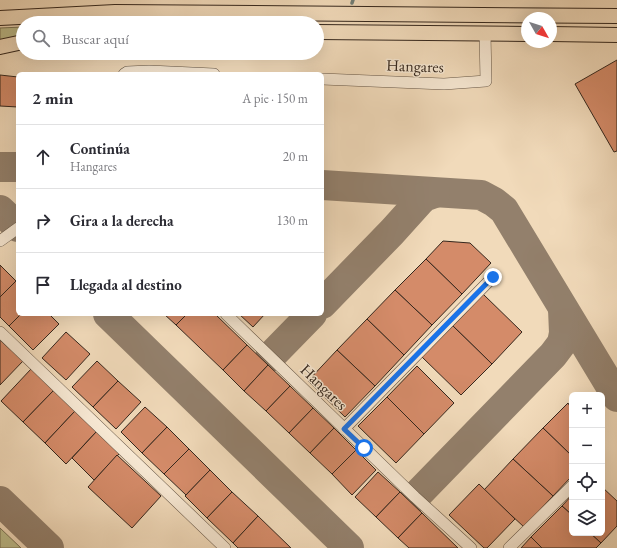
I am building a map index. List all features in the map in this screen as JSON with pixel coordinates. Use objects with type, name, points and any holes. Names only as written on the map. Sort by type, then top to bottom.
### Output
[{"type":"main road","points":[[38,16],[115,12],[617,16]]},
{"type":"main road","points":[[0,18],[16,17]]},
{"type":"main road","points":[[324,32],[521,34]]},
{"type":"main road","points":[[557,34],[617,35]]},
{"type":"main road","points":[[0,47],[16,44]]},
{"type":"lane","name":"Hangares","points":[[324,79],[444,84],[486,81],[485,34]]},
{"type":"lane","points":[[127,72],[171,72]]},
{"type":"lane","points":[[0,241],[16,229]]},
{"type":"lane","points":[[344,429],[493,277]]},
{"type":"lane","name":"Hangares","points":[[228,316],[415,497],[471,548]]},
{"type":"lane","points":[[0,332],[225,548]]},
{"type":"lane","points":[[509,548],[569,489]]},
{"type":"green space","points":[[16,27],[16,39],[0,41],[0,28]]},
{"type":"green space","points":[[0,528],[21,548],[0,548]]},
{"type":"building","points":[[617,60],[617,151],[614,152],[575,84]]},
{"type":"building","points":[[0,75],[16,77],[16,107],[0,106]]},
{"type":"building","points":[[443,241],[470,243],[491,263],[462,294],[426,259]]},
{"type":"building","points":[[426,259],[462,294],[432,325],[395,290]]},
{"type":"building","points":[[0,265],[16,281],[0,297]]},
{"type":"building","points":[[16,281],[16,316],[19,316],[9,326],[0,317],[0,297]]},
{"type":"building","points":[[395,290],[432,325],[404,355],[367,319]]},
{"type":"building","points":[[483,294],[522,332],[492,364],[453,326]]},
{"type":"building","points":[[19,316],[51,316],[59,324],[33,350],[9,326]]},
{"type":"building","points":[[166,316],[185,316],[176,325]]},
{"type":"building","points":[[185,316],[217,316],[247,345],[223,370],[176,325]]},
{"type":"building","points":[[241,316],[263,316],[253,327]]},
{"type":"building","points":[[367,319],[404,355],[375,386],[337,350]]},
{"type":"building","points":[[453,326],[492,364],[461,395],[422,357]]},
{"type":"building","points":[[66,332],[90,354],[66,380],[42,358]]},
{"type":"building","points":[[0,340],[23,361],[0,385]]},
{"type":"building","points":[[247,345],[268,365],[244,391],[223,370]]},
{"type":"building","points":[[337,350],[375,386],[345,417],[308,381]]},
{"type":"building","points":[[97,361],[118,381],[93,407],[72,387]]},
{"type":"building","points":[[268,365],[290,386],[266,411],[244,391]]},
{"type":"building","points":[[417,366],[454,403],[424,434],[387,397]]},
{"type":"building","points":[[31,369],[54,390],[23,422],[1,401]]},
{"type":"building","points":[[118,381],[141,402],[116,429],[93,407]]},
{"type":"building","points":[[290,386],[313,408],[289,433],[266,411]]},
{"type":"building","points":[[54,390],[75,411],[45,443],[23,422]]},
{"type":"building","points":[[387,397],[424,434],[396,463],[358,426]]},
{"type":"building","points":[[568,403],[569,453],[543,428]]},
{"type":"building","points":[[145,407],[167,427],[142,453],[121,432]]},
{"type":"building","points":[[313,408],[334,428],[310,453],[289,433]]},
{"type":"building","points":[[75,411],[97,431],[66,464],[45,443]]},
{"type":"building","points":[[167,427],[189,449],[164,474],[142,453]]},
{"type":"building","points":[[334,428],[356,450],[332,474],[310,453]]},
{"type":"building","points":[[543,428],[569,453],[569,479],[553,496],[513,459]]},
{"type":"building","points":[[97,431],[120,453],[94,480],[72,458]]},
{"type":"building","points":[[189,449],[210,470],[186,495],[164,474]]},
{"type":"building","points":[[356,450],[376,470],[352,495],[332,474]]},
{"type":"building","points":[[117,455],[161,496],[132,528],[88,487]]},
{"type":"building","points":[[513,459],[553,496],[524,527],[484,490]]},
{"type":"building","points":[[210,470],[232,492],[207,518],[185,496]]},
{"type":"building","points":[[378,472],[400,492],[376,517],[355,497]]},
{"type":"building","points":[[479,484],[515,519],[487,548],[484,548],[449,515]]},
{"type":"building","points":[[605,490],[617,501],[617,526],[601,543],[593,536],[605,536]]},
{"type":"building","points":[[232,492],[258,516],[233,543],[207,518]]},
{"type":"building","points":[[400,492],[422,513],[398,538],[376,517]]},
{"type":"building","points":[[569,498],[569,512],[562,506]]},
{"type":"building","points":[[562,506],[569,512],[569,536],[593,536],[601,543],[596,548],[542,548],[531,537]]},
{"type":"building","points":[[422,513],[458,548],[409,548],[398,538]]},
{"type":"building","points":[[258,516],[291,548],[238,548],[233,543]]},
{"type":"building","points":[[531,537],[542,548],[521,548]]},
{"type":"taxiway","points":[[0,167],[16,167]]},
{"type":"taxiway","points":[[324,185],[481,195],[494,202],[504,210],[617,397]]},
{"type":"taxiway","points":[[324,302],[424,197],[435,193]]},
{"type":"taxiway","points":[[0,210],[16,225]]},
{"type":"taxiway","points":[[415,497],[553,355],[562,343],[564,333],[563,309]]},
{"type":"taxiway","points":[[110,316],[349,548]]},
{"type":"taxiway","points":[[270,357],[310,316]]},
{"type":"taxiway","points":[[0,501],[49,548]]},
{"type":"route","points":[[364,448],[344,429],[493,277]]}]
